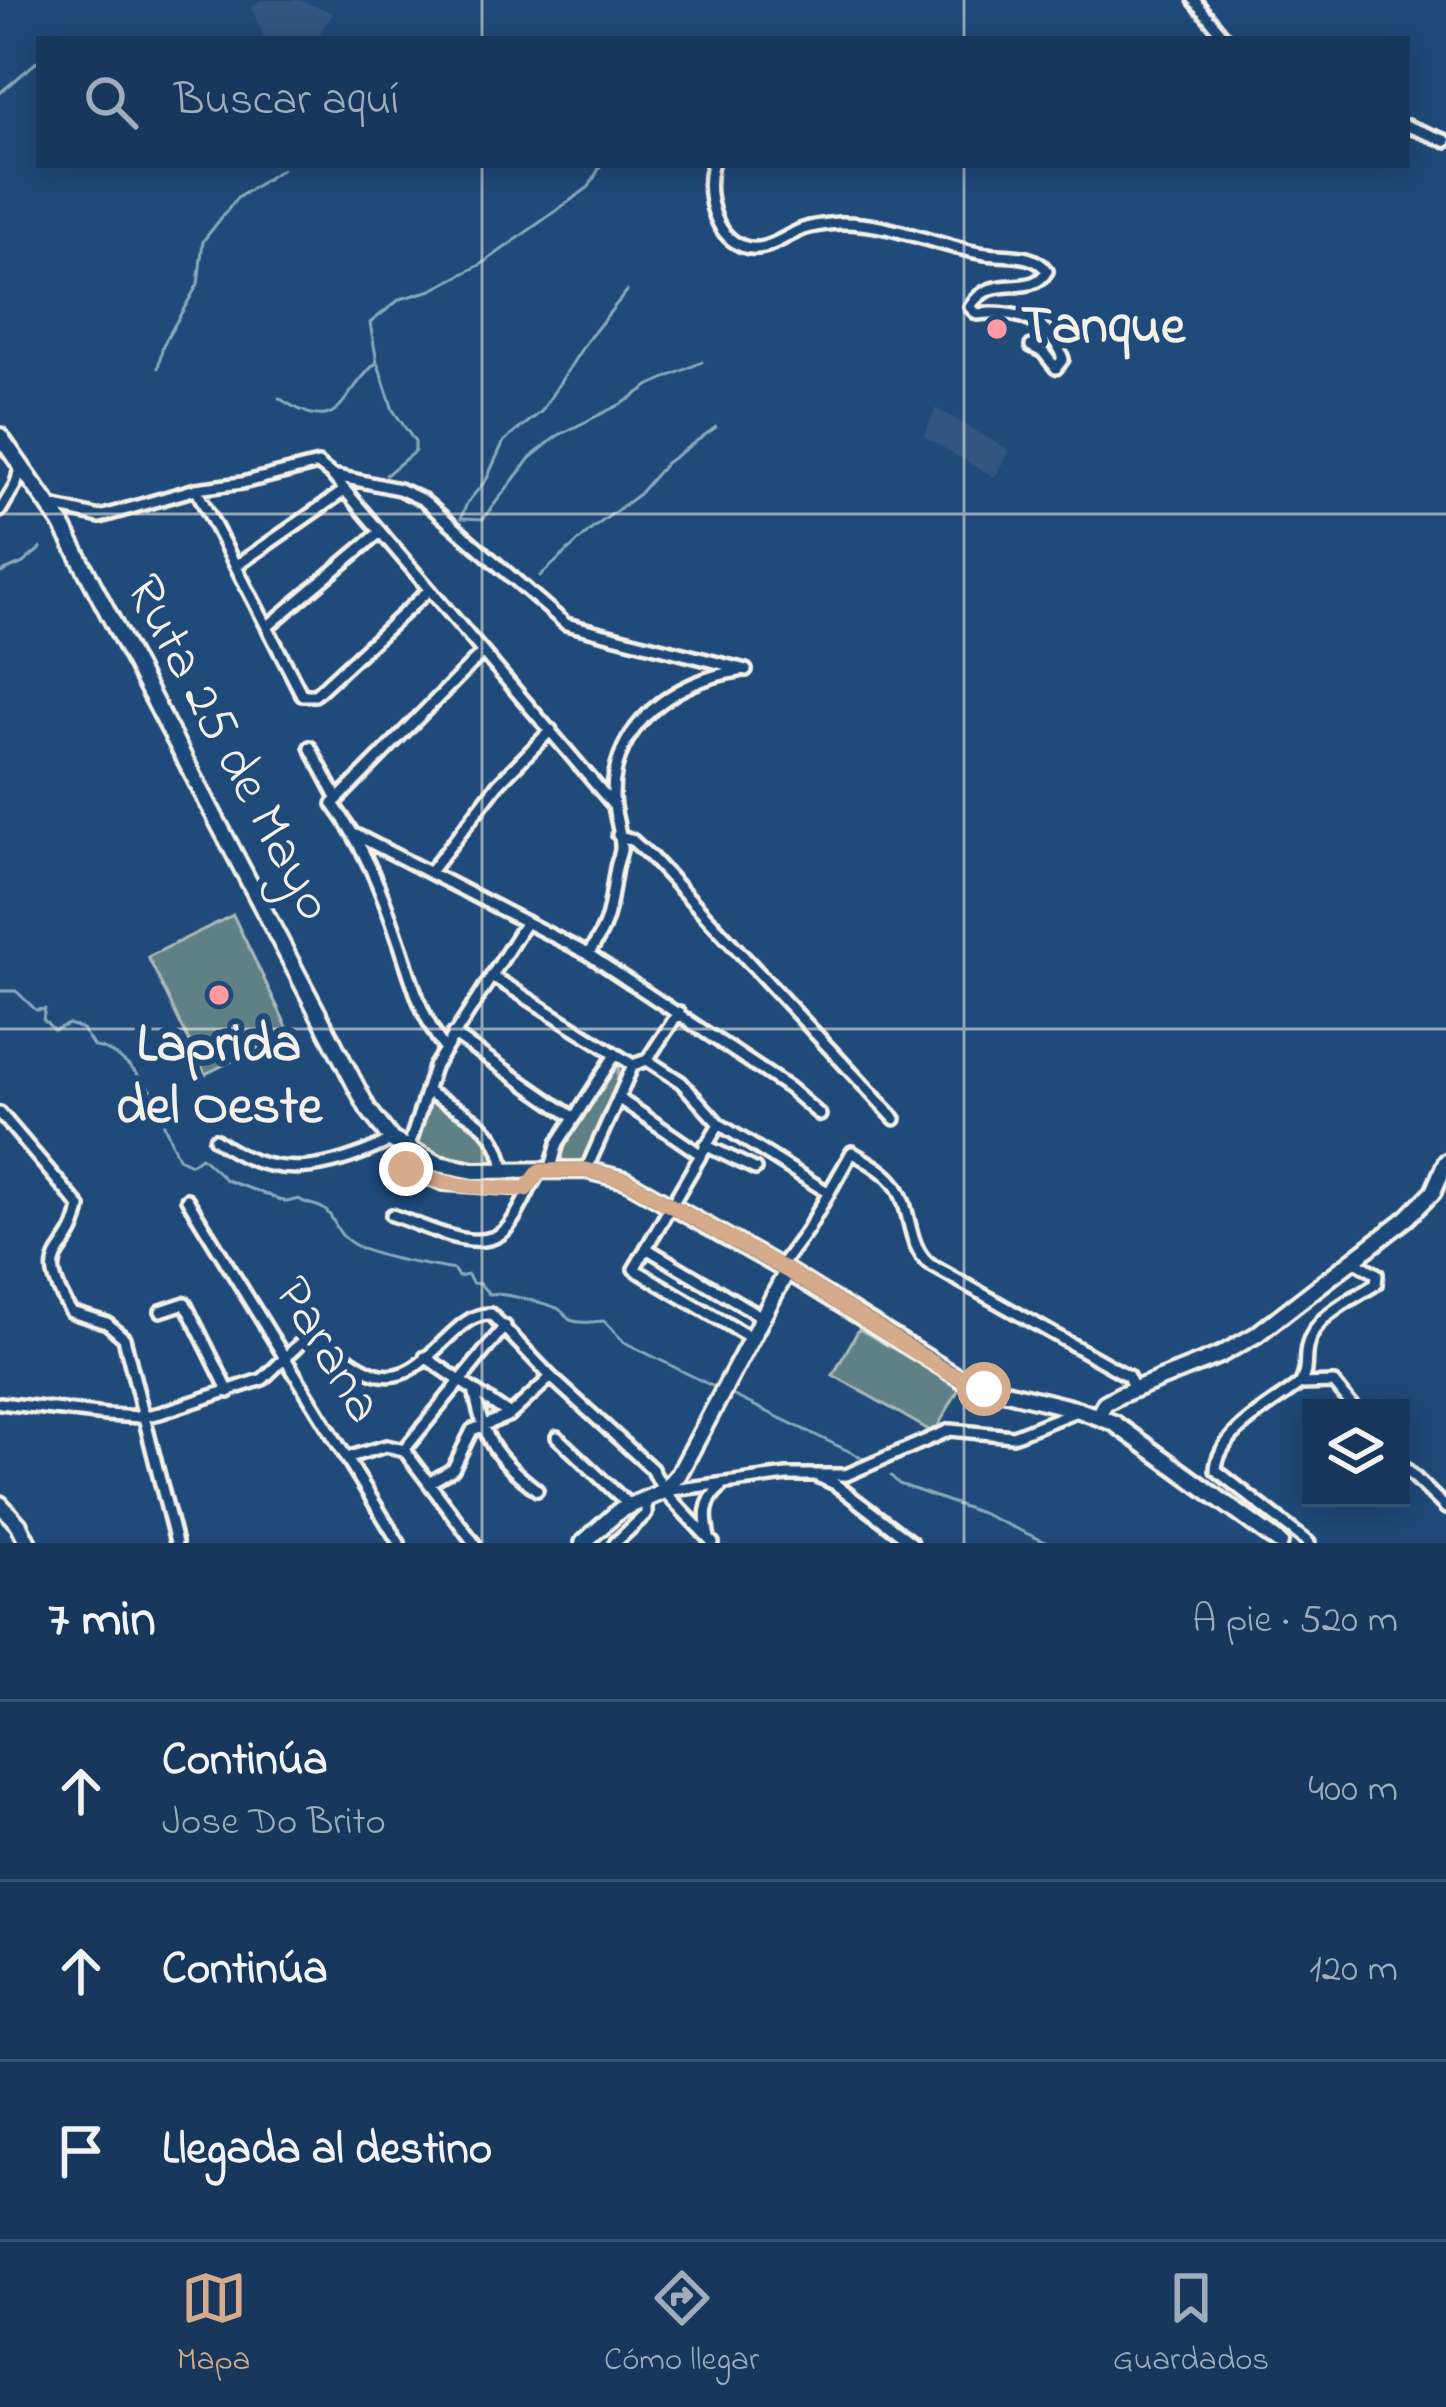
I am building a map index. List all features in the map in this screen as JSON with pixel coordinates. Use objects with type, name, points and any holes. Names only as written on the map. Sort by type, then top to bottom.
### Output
[{"type":"main road","name":"Ruta 25 de Mayo","points":[[0,436],[51,506],[368,1109],[392,1140],[453,1168],[586,1170],[625,1180],[784,1269],[966,1382],[1098,1416],[1133,1435],[1280,1543]]},
{"type":"main road","points":[[1098,1416],[1106,1403],[1134,1389],[1240,1346],[1423,1204],[1446,1162]]},
{"type":"main road","points":[[583,1543],[629,1505],[664,1491],[679,1474],[784,1269]]},
{"type":"main road","points":[[0,1504],[28,1543]]},
{"type":"street","points":[[1194,0],[1224,36]]},
{"type":"street","points":[[1410,127],[1446,141]]},
{"type":"street","points":[[711,168],[708,179],[714,212],[727,236],[744,247],[757,248],[807,228],[844,223],[893,229],[983,254],[1042,264],[1046,272],[1040,282],[999,285],[982,292],[970,307],[976,314],[1001,310],[1030,319],[1058,346],[1063,359],[1056,368],[1031,346]]},
{"type":"street","points":[[0,512],[21,464]]},
{"type":"street","points":[[51,506],[100,517],[196,489],[318,464],[614,806]]},
{"type":"street","points":[[332,475],[399,489],[423,500],[566,624],[746,670],[689,683],[647,714],[632,733],[615,770],[614,806],[621,850],[609,918],[588,954]]},
{"type":"street","points":[[196,489],[302,695],[315,694],[429,590]]},
{"type":"street","points":[[236,566],[344,491]]},
{"type":"street","points":[[267,627],[379,533]]},
{"type":"street","points":[[444,1048],[414,993],[356,835],[333,804],[483,652]]},
{"type":"street","points":[[430,872],[498,784],[551,730]]},
{"type":"street","points":[[310,747],[338,798]]},
{"type":"street","points":[[356,835],[588,954],[789,1088],[820,1115]]},
{"type":"street","points":[[619,836],[632,840],[652,858],[895,1119]]},
{"type":"street","points":[[526,922],[444,1048],[406,1150],[406,1169],[443,1184],[526,1189]]},
{"type":"street","points":[[492,976],[633,1065]]},
{"type":"street","points":[[586,1170],[633,1065],[647,1060],[679,1012]]},
{"type":"street","points":[[453,1034],[574,1118]]},
{"type":"street","points":[[392,1215],[470,1240],[492,1240],[509,1227],[526,1189],[545,1171],[615,1054]]},
{"type":"street","points":[[647,1060],[681,1082],[719,1124],[829,1193]]},
{"type":"street","points":[[426,1090],[488,1128],[502,1149],[505,1171]]},
{"type":"street","points":[[618,1098],[703,1149],[755,1169]]},
{"type":"street","points":[[0,1113],[80,1207],[52,1264],[52,1276],[71,1312],[107,1323],[124,1338],[176,1543]]},
{"type":"street","points":[[719,1124],[634,1269],[751,1338]]},
{"type":"street","points":[[215,1139],[237,1156],[279,1169],[332,1161],[392,1140]]},
{"type":"street","points":[[784,1269],[852,1152],[891,1178],[920,1256],[1041,1330],[1128,1376],[1134,1389]]},
{"type":"street","name":"Parana","points":[[187,1199],[398,1543]]},
{"type":"street","points":[[646,1248],[762,1317]]},
{"type":"street","points":[[1309,1543],[1215,1466],[1225,1442],[1300,1384],[1307,1369],[1308,1343],[1320,1320],[1378,1279],[1378,1274],[1354,1261]]},
{"type":"street","points":[[161,1311],[185,1303],[230,1392]]},
{"type":"street","points":[[0,1389],[2,1403],[141,1417],[263,1379],[311,1333],[378,1374],[390,1376],[425,1357],[481,1313],[491,1314],[551,1377],[652,1468],[664,1491],[711,1541]]},
{"type":"street","points":[[404,1450],[505,1326]]},
{"type":"street","points":[[425,1357],[510,1415]]},
{"type":"street","points":[[432,1481],[453,1469],[472,1430],[510,1415],[551,1377]]},
{"type":"street","points":[[1300,1384],[1334,1384],[1346,1399]]},
{"type":"street","points":[[474,1390],[480,1425],[496,1456],[536,1490]]},
{"type":"street","points":[[664,1491],[855,1473],[950,1430],[1013,1436],[1079,1410]]},
{"type":"street","points":[[557,1437],[629,1505]]},
{"type":"street","points":[[346,1458],[386,1446],[404,1450],[432,1481],[474,1543]]},
{"type":"street","points":[[1410,1473],[1446,1508]]},
{"type":"street","points":[[814,1475],[835,1484],[912,1543]]},
{"type":"street","points":[[711,1541],[706,1507],[723,1485]]},
{"type":"street","points":[[615,1543],[646,1514],[646,1499]]},
{"type":"street","points":[[19,1525],[39,1543]]},
{"type":"shaded area","points":[[260,0],[301,0],[333,13],[318,36],[264,36],[251,8]]},
{"type":"shaded area","points":[[936,408],[1009,450],[995,478],[923,436]]},
{"type":"green space","name":"Laprida del Oeste","points":[[233,915],[290,1033],[205,1074],[148,957]]},
{"type":"green space","points":[[619,1064],[616,1094],[586,1164],[555,1167],[562,1145]]},
{"type":"green space","points":[[424,1095],[487,1133],[501,1164],[459,1164],[412,1148]]},
{"type":"green space","points":[[859,1329],[960,1387],[934,1433],[833,1375]]},
{"type":"waterway","points":[[0,93],[36,63]]},
{"type":"waterway","points":[[279,398],[316,415],[337,409],[377,362],[370,323],[400,299],[432,290],[482,264],[589,187],[599,168]]},
{"type":"waterway","points":[[158,368],[163,345],[198,284],[203,241],[237,198],[282,169]]},
{"type":"waterway","points":[[627,291],[586,342],[541,412],[504,441],[461,518],[483,519],[530,458],[557,436],[702,362]]},
{"type":"waterway","points":[[378,364],[393,410],[415,442],[415,451],[386,475]]},
{"type":"waterway","points":[[540,576],[639,494],[666,463],[716,427]]},
{"type":"waterway","points":[[0,573],[41,548]]},
{"type":"waterway","points":[[0,991],[16,991],[36,1010],[45,1009],[43,1019],[54,1030],[69,1024],[82,1029],[94,1047],[114,1054],[134,1070],[163,1109],[161,1117],[178,1158],[191,1164],[201,1157],[226,1180],[287,1202],[299,1199],[322,1208],[342,1235],[364,1250],[454,1270],[458,1277],[468,1275],[489,1294],[551,1306],[573,1321],[604,1321],[624,1342],[714,1387]]},
{"type":"waterway","points":[[732,1395],[863,1458]]},
{"type":"waterway","points":[[891,1476],[899,1484],[1048,1543]]},
{"type":"place","name":"Tanque","points":[[997,329]]},
{"type":"place","name":"Laprida del Oeste","points":[[219,995]]},
{"type":"route","points":[[406,1169],[443,1184],[479,1188],[526,1189],[540,1171],[586,1170],[625,1180],[984,1389]]}]
